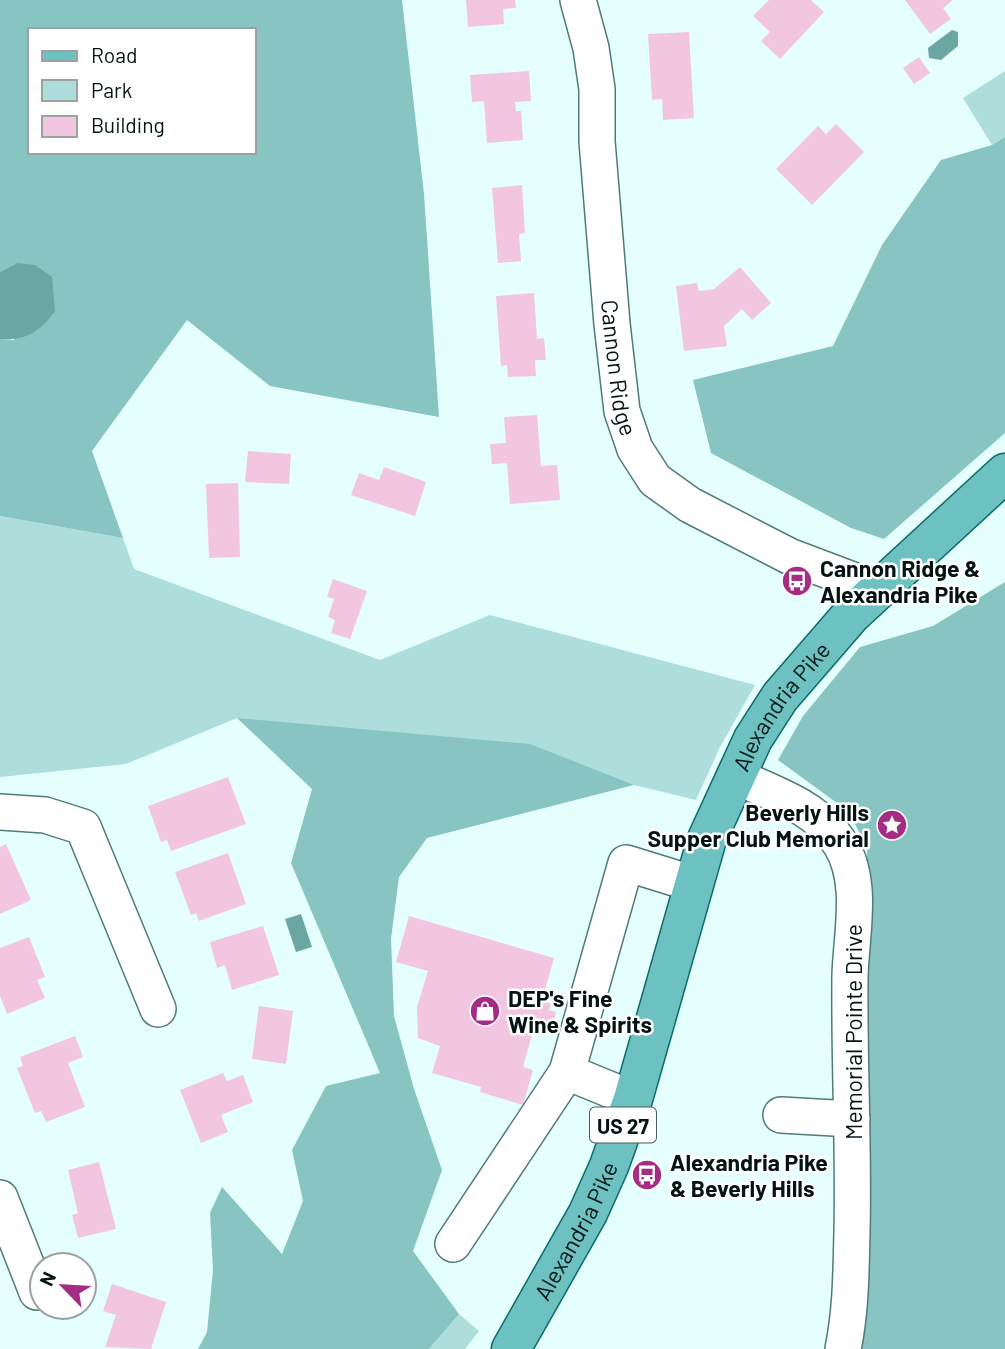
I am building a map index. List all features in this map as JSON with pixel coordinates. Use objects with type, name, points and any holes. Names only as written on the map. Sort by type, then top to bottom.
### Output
[{"type":"main road","name":"Alexandria Pike","points":[[511,1349],[588,1213],[609,1166],[633,1098],[707,839],[736,776],[780,697],[851,615],[1005,473]]},
{"type":"street","name":"Cannon Ridge","points":[[578,0],[591,48],[597,89],[597,141],[622,411],[635,449],[654,480],[690,505],[789,556],[879,590]]},
{"type":"street","name":"Memorial Pointe Drive","points":[[736,776],[807,809],[840,843],[847,858],[854,918],[850,976],[850,1305],[843,1349]]},
{"type":"street","points":[[0,812],[45,815],[83,827],[158,1009]]},
{"type":"street","points":[[453,1244],[567,1072],[626,863],[694,884]]},
{"type":"street","points":[[567,1072],[633,1098]]},
{"type":"street","points":[[781,1115],[852,1119]]},
{"type":"street","points":[[0,1198],[28,1269]]},
{"type":"green space","points":[[1005,71],[1005,137],[992,145],[963,98]]},
{"type":"green space","points":[[0,516],[123,538],[134,569],[380,660],[490,615],[755,685],[720,747],[696,800],[634,785],[237,718],[126,764],[0,777]]},
{"type":"green space","points":[[459,1314],[479,1331],[465,1349],[429,1349]]},
{"type":"shaded area","points":[[0,0],[402,0],[424,194],[439,417],[270,386],[187,320],[92,451],[123,538],[0,516],[0,339],[14,340],[17,263],[0,272]]},
{"type":"shaded area","points":[[952,30],[958,32],[958,46],[941,60],[929,58],[928,48]]},
{"type":"shaded area","points":[[1005,137],[1005,433],[884,539],[851,528],[711,453],[693,380],[833,346],[882,245],[941,160],[992,145]]},
{"type":"shaded area","points":[[17,263],[35,265],[52,277],[55,311],[32,333],[17,338],[0,339],[0,272]]},
{"type":"shaded area","points":[[1005,582],[1005,1349],[852,1349],[865,1047],[867,847],[848,811],[778,760],[803,716],[860,647],[933,626]]},
{"type":"shaded area","points":[[237,718],[530,744],[634,785],[427,838],[399,877],[391,939],[394,1016],[414,1089],[442,1170],[413,1251],[459,1314],[429,1349],[198,1349],[207,1332],[213,1270],[210,1213],[222,1187],[282,1254],[303,1201],[292,1150],[326,1086],[380,1073],[291,863],[312,789]]},
{"type":"shaded area","points":[[301,914],[312,947],[296,952],[285,919]]},
{"type":"building","points":[[466,0],[515,0],[516,8],[503,9],[504,24],[468,27]]},
{"type":"building","points":[[769,0],[811,0],[824,12],[780,59],[761,41],[770,32],[753,16]]},
{"type":"building","points":[[905,0],[953,0],[943,8],[951,19],[930,34]]},
{"type":"building","points":[[689,32],[694,118],[663,120],[662,99],[652,100],[648,34]]},
{"type":"building","points":[[919,57],[930,73],[914,84],[903,68]]},
{"type":"building","points":[[529,71],[531,101],[515,102],[516,111],[521,111],[523,140],[487,143],[484,101],[472,102],[470,75]]},
{"type":"building","points":[[836,124],[864,152],[812,205],[776,169],[818,126],[826,134]]},
{"type":"building","points":[[522,185],[525,233],[519,234],[521,261],[498,263],[492,188]]},
{"type":"building","points":[[740,267],[771,303],[752,320],[742,309],[724,326],[727,346],[684,351],[676,286],[697,283],[699,291],[714,289]]},
{"type":"building","points":[[534,293],[537,339],[544,338],[546,360],[535,360],[536,376],[508,377],[507,365],[501,366],[496,296]]},
{"type":"building","points":[[537,415],[541,466],[557,465],[560,500],[510,504],[507,463],[492,464],[490,444],[506,443],[504,417]]},
{"type":"building","points":[[248,451],[291,454],[289,484],[245,482]]},
{"type":"building","points":[[384,467],[426,482],[415,516],[351,495],[359,473],[379,480]]},
{"type":"building","points":[[238,483],[240,557],[209,558],[206,484]]},
{"type":"building","points":[[333,579],[367,591],[350,639],[331,633],[335,620],[328,617],[334,599],[327,597]]},
{"type":"building","points":[[228,777],[246,824],[171,851],[167,840],[161,842],[148,806]]},
{"type":"building","points":[[6,844],[31,900],[0,914],[0,847]]},
{"type":"building","points":[[228,853],[246,904],[199,921],[196,913],[191,915],[175,872]]},
{"type":"building","name":"DEP's Fine Wine & Spirits","points":[[409,916],[554,958],[542,1001],[551,1004],[549,1010],[556,1012],[552,1029],[544,1027],[542,1034],[533,1031],[523,1067],[533,1070],[523,1105],[480,1092],[481,1087],[432,1073],[440,1046],[418,1038],[417,1007],[428,971],[396,962]]},
{"type":"building","points":[[263,926],[279,975],[232,990],[225,965],[217,968],[210,942]]},
{"type":"building","points":[[29,937],[45,977],[37,980],[45,998],[7,1014],[0,996],[0,948]]},
{"type":"building","points":[[259,1006],[293,1011],[286,1064],[252,1059]]},
{"type":"building","points":[[75,1036],[83,1057],[68,1063],[85,1107],[46,1122],[41,1111],[35,1113],[17,1068],[23,1066],[20,1057]]},
{"type":"building","points":[[223,1073],[227,1081],[243,1075],[253,1102],[221,1115],[228,1132],[201,1143],[180,1090]]},
{"type":"building","points":[[99,1162],[116,1229],[78,1238],[72,1215],[78,1213],[68,1170]]},
{"type":"building","points":[[112,1284],[166,1302],[151,1349],[105,1347],[116,1315],[103,1311]]},
{"type":"place","name":"Cannon Ridge & Alexandria Pike","points":[[797,581]]},
{"type":"place","name":"Beverly Hills Supper Club Memorial","points":[[892,825]]},
{"type":"place","name":"DEP's Fine Wine & Spirits","points":[[485,1011]]},
{"type":"place","name":"Alexandria Pike & Beverly Hills","points":[[647,1175]]}]
